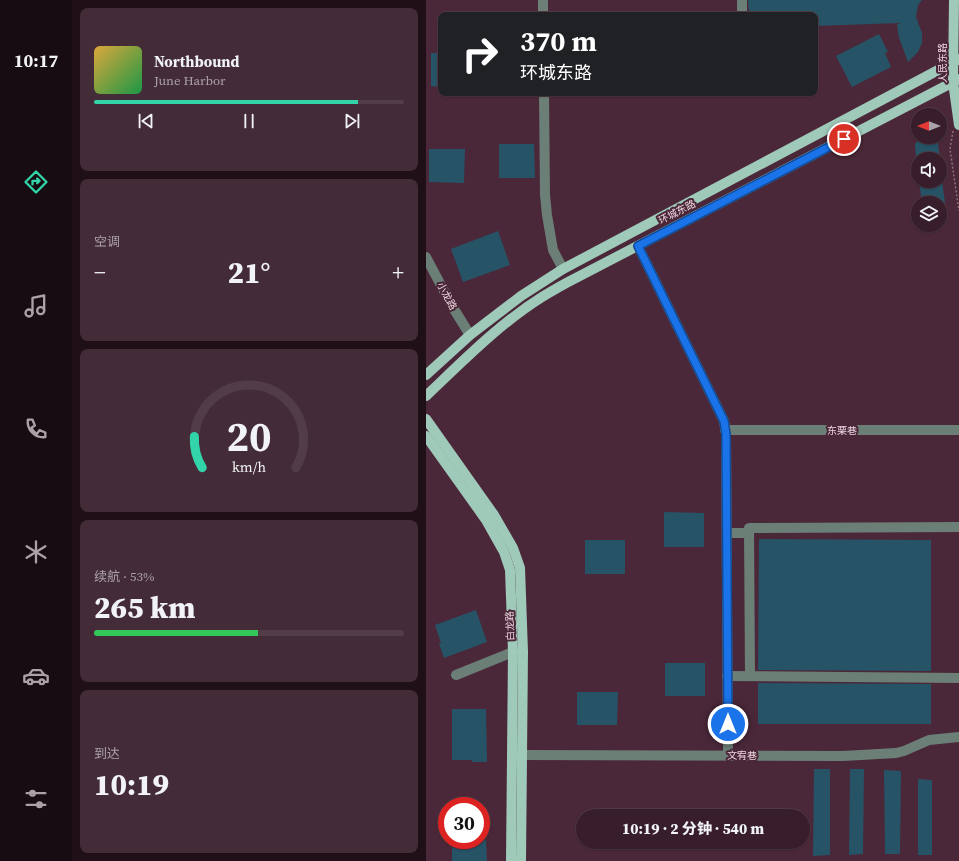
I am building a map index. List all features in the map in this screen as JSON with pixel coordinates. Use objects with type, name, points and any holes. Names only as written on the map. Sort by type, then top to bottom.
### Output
[{"type":"main road","name":"人民东路","points":[[954,0],[956,126]]},
{"type":"main road","name":"环城东路","points":[[426,375],[470,335],[522,296],[563,269],[956,60]]},
{"type":"main road","name":"环城东路","points":[[426,396],[476,348],[542,297],[956,81]]},
{"type":"main road","name":"白龙路","points":[[426,419],[494,515],[513,548],[520,568],[522,652],[521,861]]},
{"type":"main road","name":"白龙路","points":[[426,436],[486,520],[504,552],[510,570],[512,652],[511,861]]},
{"type":"street","points":[[543,0],[543,12]]},
{"type":"street","points":[[742,0],[742,12]]},
{"type":"street","points":[[544,96],[546,215],[553,250],[563,269]]},
{"type":"street","points":[[638,246],[724,421],[727,533],[728,755]]},
{"type":"street","name":"小龙路","points":[[427,264],[470,335]]},
{"type":"street","name":"东栗巷","points":[[725,430],[959,430]]},
{"type":"street","points":[[750,676],[749,528],[959,527]]},
{"type":"street","points":[[727,533],[749,533]]},
{"type":"street","points":[[456,675],[512,652]]},
{"type":"street","points":[[727,676],[959,678]]},
{"type":"street","name":"文宥巷","points":[[522,755],[842,756],[896,753],[929,740],[959,737]]},
{"type":"path","points":[[956,126],[950,149],[959,211]]},
{"type":"building","points":[[748,0],[922,0],[918,5],[916,17],[922,33],[922,43],[918,52],[908,62],[899,38],[897,25],[900,23],[818,26],[818,12],[749,12]]},
{"type":"building","points":[[879,34],[888,52],[885,53],[891,67],[852,87],[836,56]]},
{"type":"building","points":[[431,53],[438,53],[438,87],[431,86]]},
{"type":"building","points":[[499,144],[534,144],[535,178],[499,178]]},
{"type":"building","points":[[915,144],[938,144],[939,152],[916,152]]},
{"type":"building","points":[[429,149],[465,149],[464,183],[429,182]]},
{"type":"building","points":[[920,188],[943,188],[944,196],[921,196]]},
{"type":"building","points":[[498,231],[510,265],[463,282],[451,249]]},
{"type":"building","points":[[664,512],[704,513],[704,547],[664,547]]},
{"type":"building","points":[[759,539],[931,540],[931,671],[758,670]]},
{"type":"building","points":[[585,540],[625,540],[625,574],[585,574]]},
{"type":"building","points":[[476,610],[487,642],[444,658],[435,625]]},
{"type":"building","points":[[665,663],[705,663],[705,696],[665,696]]},
{"type":"building","points":[[758,683],[931,684],[931,724],[758,724]]},
{"type":"building","points":[[577,692],[618,692],[617,725],[577,725]]},
{"type":"building","points":[[452,709],[486,709],[487,762],[452,760]]},
{"type":"building","points":[[814,769],[830,769],[830,855],[813,856]]},
{"type":"building","points":[[850,769],[864,769],[863,854],[849,855]]},
{"type":"building","points":[[884,770],[901,771],[900,854],[885,854]]},
{"type":"building","points":[[918,779],[932,780],[932,855],[918,855]]},
{"type":"building","points":[[452,849],[486,849],[487,861],[452,861]]},
{"type":"route","points":[[728,724],[726,434],[724,421],[638,246],[844,139]]}]
